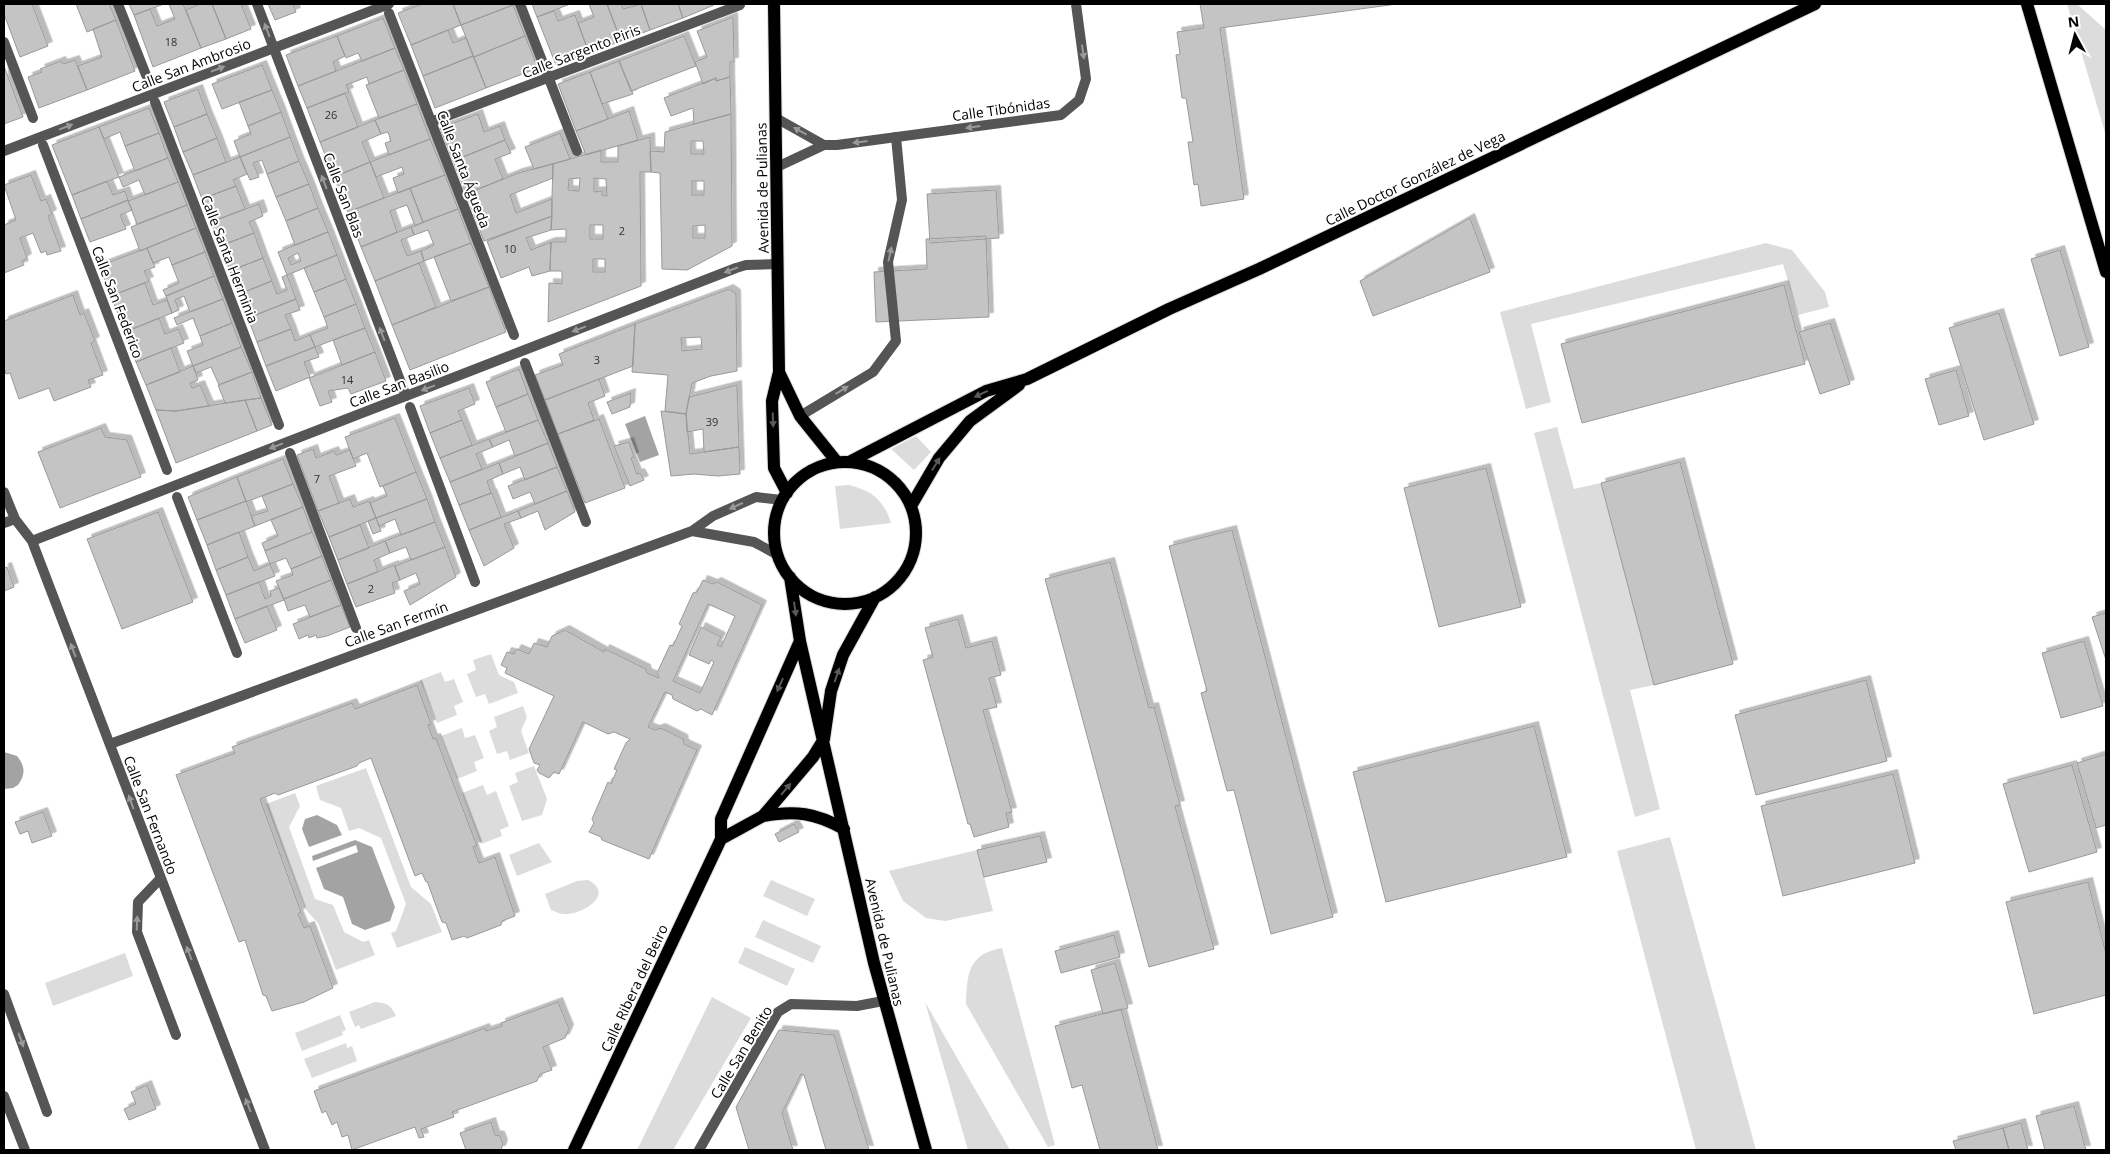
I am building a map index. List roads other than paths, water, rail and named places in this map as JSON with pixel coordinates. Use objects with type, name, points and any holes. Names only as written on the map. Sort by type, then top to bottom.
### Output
[{"type":"main road","name":"Avenida de Pulianas","points":[[774,4],[779,372],[772,401],[774,468],[785,496]]},
{"type":"main road","name":"Calle Doctor González de Vega","points":[[843,462],[986,391],[1027,379],[1169,309],[1268,265],[1815,4]]},
{"type":"main road","points":[[2027,4],[2106,272]]},
{"type":"main road","name":"Avenida de Pulianas","points":[[779,372],[800,416],[843,462]]},
{"type":"main road","name":"Calle Doctor González de Vega","points":[[911,506],[939,458],[970,421],[1027,379]]},
{"type":"main road","points":[[843,462],[877,469],[897,483],[911,506],[916,527],[915,546],[908,566],[897,581],[875,597],[839,604],[816,597],[802,589],[790,577],[778,556],[774,534],[776,516],[785,496],[803,476],[819,467],[843,462]]},
{"type":"main road","name":"Avenida de Pulianas","points":[[790,577],[800,640],[883,1001],[926,1150]]},
{"type":"main road","name":"Avenida de Pulianas","points":[[824,739],[831,691],[843,655],[875,597]]},
{"type":"main road","name":"Calle Ribera del Beiro","points":[[574,1150],[721,839],[721,819],[800,640]]},
{"type":"main road","points":[[763,816],[813,757],[824,739]]},
{"type":"main road","points":[[721,839],[763,816],[782,812],[804,813],[827,819],[844,829]]},
{"type":"street","points":[[118,4],[146,75]]},
{"type":"street","name":"Calle San Blas","points":[[257,4],[406,396]]},
{"type":"street","points":[[520,4],[577,151]]},
{"type":"street","name":"Calle Tibónidas","points":[[777,167],[824,145],[1061,116],[1079,100],[1086,79],[1076,4]]},
{"type":"street","name":"Calle Sargento Piris","points":[[431,122],[740,5]]},
{"type":"street","name":"Calle San Ambrosio","points":[[4,151],[274,48],[389,8]]},
{"type":"street","name":"Calle Santa Águeda","points":[[389,8],[514,335]]},
{"type":"street","points":[[4,42],[33,118]]},
{"type":"street","name":"Calle Santa Herminia","points":[[155,102],[279,425]]},
{"type":"street","points":[[776,118],[824,145]]},
{"type":"street","points":[[800,416],[873,372],[896,341],[888,262],[902,200],[896,137]]},
{"type":"street","name":"Calle San Federico","points":[[42,144],[167,470]]},
{"type":"street","name":"Calle San Basilio","points":[[32,541],[736,268],[746,265],[778,264]]},
{"type":"street","points":[[525,363],[586,522]]},
{"type":"street","points":[[410,407],[475,582]]},
{"type":"street","points":[[290,454],[356,628]]},
{"type":"street","name":"Calle San Fernando","points":[[4,492],[15,519],[32,541],[160,879],[266,1150]]},
{"type":"street","name":"Calle San Fermín","points":[[110,744],[692,531],[713,516],[756,497],[785,496]]},
{"type":"street","points":[[177,497],[237,653]]},
{"type":"street","points":[[4,523],[15,519]]},
{"type":"street","points":[[692,531],[754,542],[778,556]]},
{"type":"street","points":[[160,879],[138,902],[137,932],[176,1035]]},
{"type":"street","points":[[4,994],[47,1112]]},
{"type":"street","name":"Calle San Benito","points":[[702,1149],[778,1012],[791,1004],[857,1006],[883,1001]]},
{"type":"street","points":[[4,1096],[25,1150]]}]
